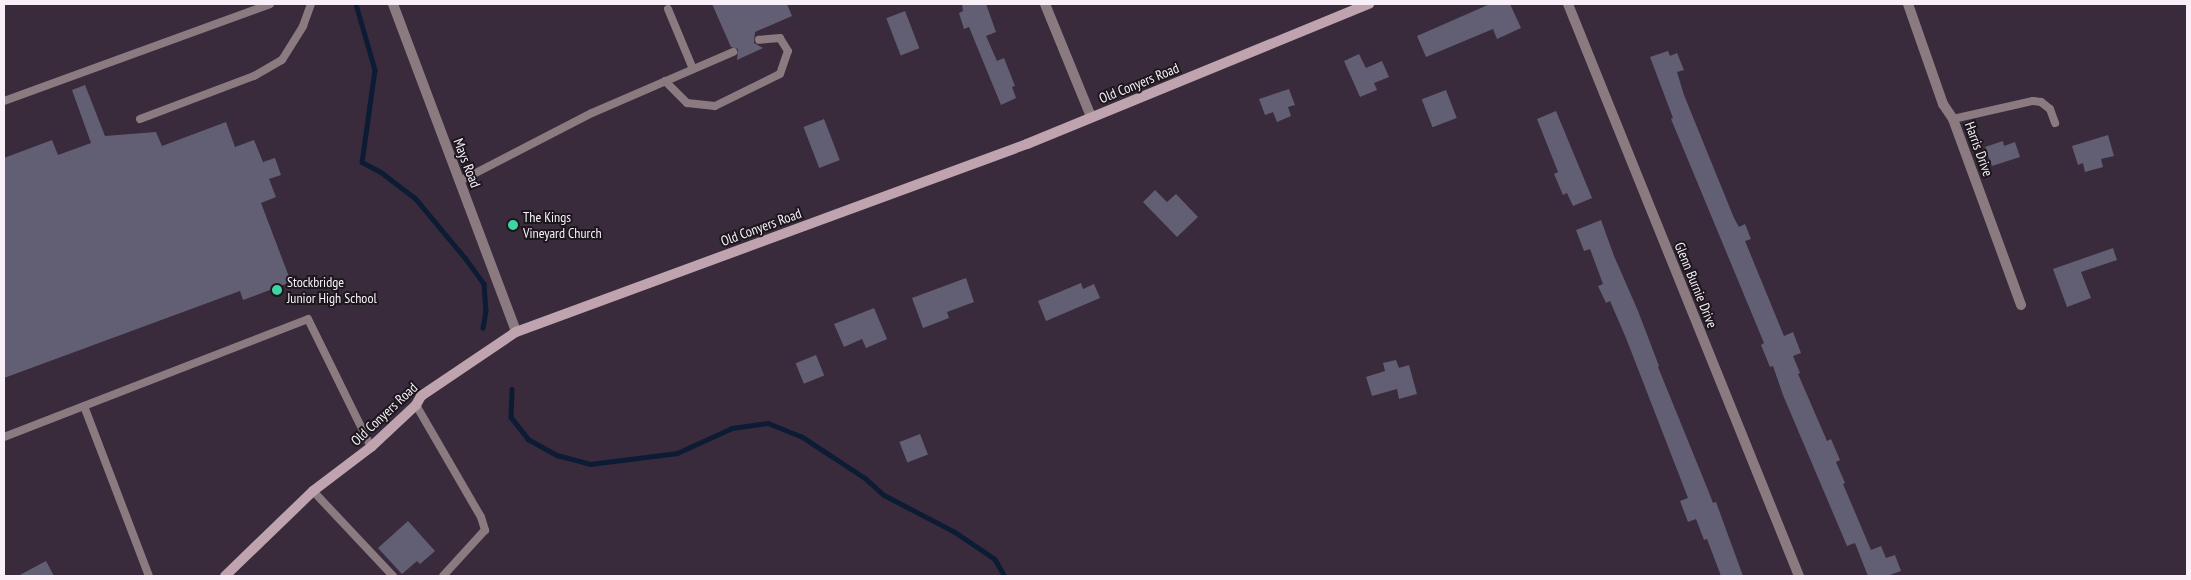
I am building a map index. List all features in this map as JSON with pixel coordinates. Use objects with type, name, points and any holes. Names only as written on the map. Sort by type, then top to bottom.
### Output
[{"type":"street","name":"Mays Road","points":[[393,4],[516,332]]},
{"type":"street","points":[[1045,4],[1091,117]]},
{"type":"street","name":"Old Conyers Road","points":[[225,576],[313,491],[371,447],[416,405],[420,396],[516,332],[1026,144],[1369,4]]},
{"type":"street","name":"Glenn Burnie Drive","points":[[1568,4],[1799,576]]},
{"type":"street","name":"Harris Drive","points":[[1908,4],[1943,104],[1953,119],[2022,305]]},
{"type":"lane","points":[[4,101],[270,4]]},
{"type":"lane","points":[[140,119],[254,76],[282,60],[303,26],[311,4]]},
{"type":"lane","points":[[668,9],[693,69]]},
{"type":"lane","points":[[666,81],[687,103],[715,106],[780,74],[788,52],[780,38],[759,40]]},
{"type":"lane","points":[[460,182],[592,112],[733,52]]},
{"type":"lane","points":[[1953,119],[2033,101],[2041,102],[2050,109],[2056,123]]},
{"type":"lane","points":[[4,437],[308,319],[371,447]]},
{"type":"lane","points":[[416,405],[480,517],[485,530],[443,576]]},
{"type":"lane","points":[[84,406],[149,576]]},
{"type":"lane","points":[[313,491],[393,576]]},
{"type":"building","points":[[712,4],[787,4],[792,16],[755,32],[754,43],[763,48],[737,60],[738,49],[731,47]]},
{"type":"building","points":[[962,4],[986,4],[996,32],[986,36],[997,61],[1004,58],[1015,86],[1012,87],[1016,98],[1001,105],[969,27],[964,29],[959,13],[963,11]]},
{"type":"building","points":[[1490,4],[1510,4],[1521,28],[1497,39],[1493,29],[1426,57],[1417,36]]},
{"type":"building","points":[[905,11],[919,48],[901,56],[886,18]]},
{"type":"building","points":[[1668,51],[1670,56],[1677,53],[1684,70],[1677,72],[1684,95],[1734,218],[1739,227],[1745,224],[1751,239],[1745,241],[1784,336],[1793,332],[1801,353],[1793,356],[1800,373],[1798,374],[1827,441],[1831,439],[1840,460],[1836,462],[1845,483],[1843,484],[1871,550],[1881,546],[1886,558],[1895,555],[1901,571],[1887,576],[1868,576],[1855,543],[1847,546],[1783,395],[1773,366],[1770,367],[1761,345],[1764,343],[1671,119],[1673,118],[1650,57]]},
{"type":"building","points":[[1359,54],[1366,68],[1382,61],[1389,77],[1374,83],[1377,90],[1360,97],[1344,61]]},
{"type":"building","points":[[85,85],[105,136],[156,132],[162,146],[226,122],[235,147],[254,140],[263,162],[275,158],[281,175],[269,179],[276,197],[261,203],[291,282],[243,300],[240,291],[4,378],[4,158],[52,140],[58,155],[91,143],[72,90]]},
{"type":"building","points":[[1289,89],[1295,105],[1288,107],[1291,116],[1277,122],[1273,112],[1265,115],[1259,99]]},
{"type":"building","points":[[1446,90],[1457,118],[1432,127],[1422,99]]},
{"type":"building","points":[[1556,111],[1592,198],[1573,206],[1567,193],[1563,195],[1554,174],[1558,172],[1537,119]]},
{"type":"building","points":[[824,119],[840,160],[819,168],[803,127]]},
{"type":"building","points":[[2108,135],[2114,156],[2101,159],[2103,167],[2085,172],[2083,163],[2078,165],[2072,146]]},
{"type":"building","points":[[2003,141],[2004,146],[2015,142],[2020,157],[1992,166],[1985,147]]},
{"type":"building","points":[[1155,190],[1167,202],[1176,194],[1198,217],[1177,237],[1143,202]]},
{"type":"building","points":[[1601,220],[1713,503],[1716,502],[1743,576],[1721,576],[1707,539],[1704,540],[1696,519],[1688,522],[1680,501],[1688,498],[1626,338],[1610,301],[1606,303],[1598,286],[1603,284],[1590,249],[1584,251],[1576,230]]},
{"type":"building","points":[[2113,248],[2117,260],[2081,272],[2091,298],[2067,307],[2053,269]]},
{"type":"building","points":[[966,278],[974,302],[947,312],[949,318],[923,328],[912,298]]},
{"type":"building","points":[[1081,283],[1083,289],[1094,284],[1100,298],[1046,321],[1038,301]]},
{"type":"building","points":[[874,308],[887,339],[866,348],[862,339],[844,347],[834,324]]},
{"type":"building","points":[[816,355],[824,375],[804,384],[796,363]]},
{"type":"building","points":[[1396,360],[1399,368],[1409,365],[1417,394],[1399,399],[1397,389],[1372,396],[1366,377],[1385,371],[1383,363]]},
{"type":"building","points":[[920,434],[928,455],[907,462],[899,442]]},
{"type":"building","points":[[408,521],[435,551],[420,564],[417,561],[402,574],[378,548]]},
{"type":"building","points":[[46,561],[54,576],[18,576]]},
{"type":"waterway","points":[[356,4],[375,70],[362,162],[381,172],[416,199],[466,259],[484,284],[486,311],[483,328]]},
{"type":"waterway","points":[[512,389],[511,417],[528,439],[557,455],[590,464],[677,453],[732,428],[768,423],[801,436],[865,478],[884,495],[955,532],[995,559],[1005,576]]},
{"type":"place","name":"The Kings Vineyard Church","points":[[513,225]]},
{"type":"place","name":"Stockbridge Junior High School","points":[[277,290]]}]
